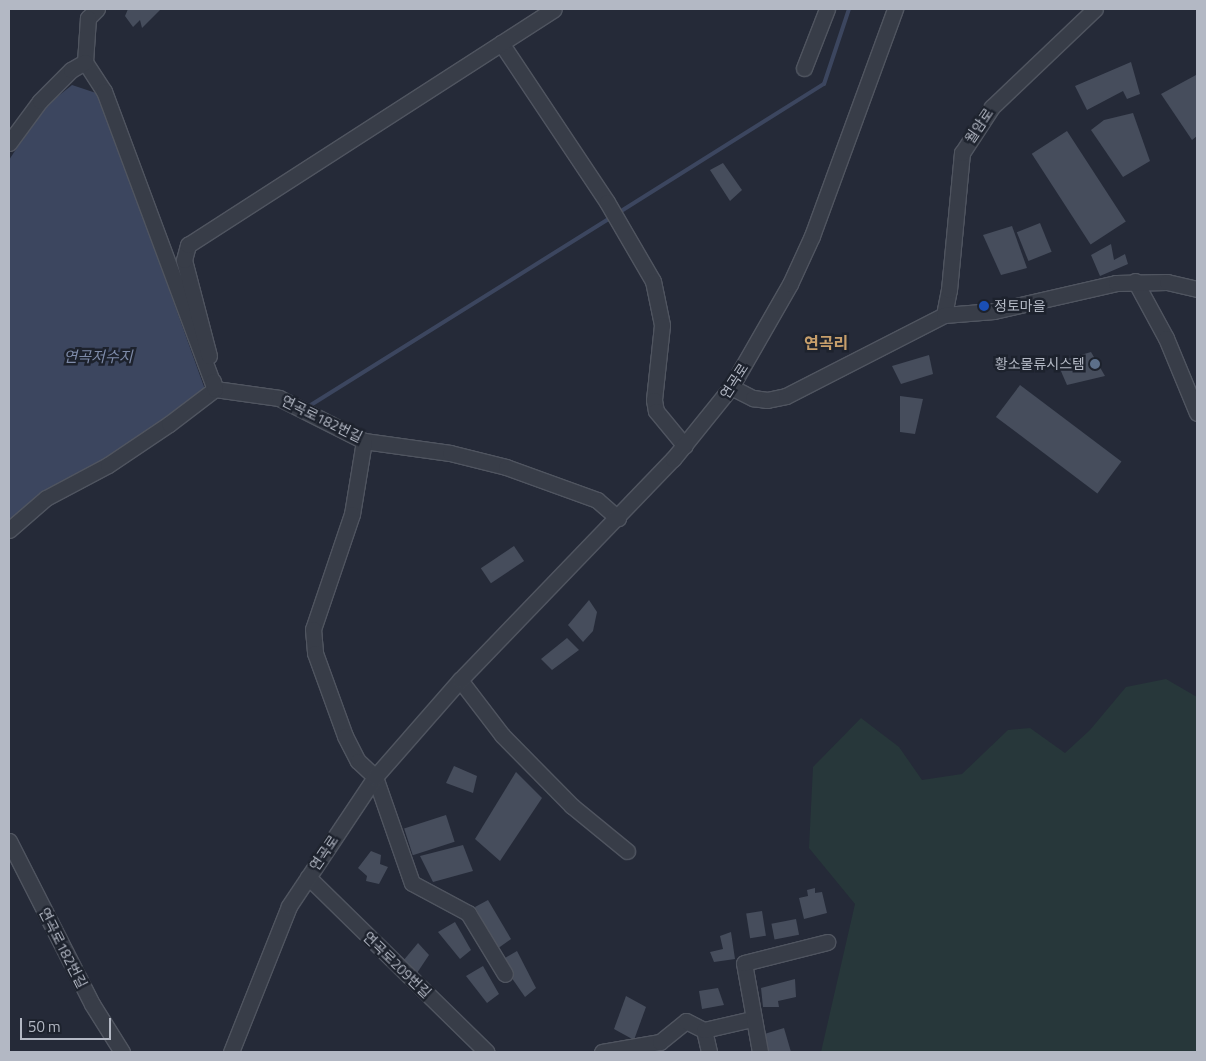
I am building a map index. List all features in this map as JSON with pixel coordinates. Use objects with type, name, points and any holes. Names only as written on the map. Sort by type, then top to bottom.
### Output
[{"type":"street","points":[[97,9],[88,18],[85,62],[104,91],[215,389]]},
{"type":"street","points":[[215,389],[210,358],[184,260],[188,245],[554,9]]},
{"type":"street","points":[[804,68],[828,9]]},
{"type":"street","name":"연곡로","points":[[231,1052],[289,906],[375,777],[460,680],[618,518],[685,446],[731,387],[790,284],[812,236],[895,9]]},
{"type":"street","name":"월암로","points":[[944,315],[949,290],[962,153],[992,107],[1095,9]]},
{"type":"street","points":[[501,43],[607,202],[653,281],[662,325],[654,400],[656,411],[685,446]]},
{"type":"street","points":[[9,144],[40,101],[71,70],[85,62]]},
{"type":"street","points":[[1135,281],[1166,338],[1197,412]]},
{"type":"street","points":[[731,387],[753,398],[767,400],[786,396],[944,315],[976,314],[1116,282],[1167,282],[1197,289]]},
{"type":"street","points":[[9,530],[46,498],[108,465],[215,389]]},
{"type":"street","name":"연곡로182번길","points":[[215,389],[279,398],[296,404],[310,416],[364,441],[450,453],[506,467],[597,500],[618,518]]},
{"type":"street","points":[[364,441],[352,514],[313,629],[315,653],[345,736],[358,761],[375,777],[412,883],[468,914],[505,974]]},
{"type":"street","points":[[460,680],[502,735],[572,806],[627,851]]},
{"type":"street","name":"연곡로182번길","points":[[9,841],[92,1004],[122,1052]]},
{"type":"street","name":"연곡로209번길","points":[[308,877],[487,1052]]},
{"type":"street","points":[[760,1052],[752,1019],[744,963],[826,942]]},
{"type":"street","points":[[602,1052],[660,1042],[686,1021],[704,1030],[752,1019]]},
{"type":"street","points":[[704,1030],[709,1052]]},
{"type":"shaded area","points":[[1166,679],[1197,697],[1197,1052],[821,1052],[855,904],[809,848],[813,767],[861,718],[899,747],[922,780],[962,774],[1008,730],[1030,728],[1065,753],[1090,730],[1126,687]]},
{"type":"water","name":"연곡저수지","points":[[72,85],[99,94],[207,395],[9,530],[9,160],[42,109]]},
{"type":"building","points":[[128,9],[161,9],[142,28],[140,20],[133,27],[125,16]]},
{"type":"building","points":[[1131,62],[1140,94],[1127,99],[1123,91],[1087,110],[1075,86]]},
{"type":"building","points":[[1196,75],[1197,136],[1192,140],[1161,94]]},
{"type":"building","points":[[1133,113],[1150,161],[1123,177],[1091,130],[1104,120]]},
{"type":"building","points":[[1067,131],[1126,222],[1091,244],[1032,154]]},
{"type":"building","points":[[723,163],[742,190],[730,201],[710,170]]},
{"type":"building","points":[[1040,223],[1052,252],[1028,261],[1017,232]]},
{"type":"building","points":[[1012,226],[1027,268],[1001,275],[983,235]]},
{"type":"building","points":[[1111,244],[1114,260],[1125,254],[1128,264],[1100,276],[1091,255]]},
{"type":"building","points":[[1091,352],[1105,376],[1067,385],[1057,362]]},
{"type":"building","points":[[929,355],[933,374],[901,384],[892,366]]},
{"type":"building","points":[[1020,385],[1121,461],[1097,493],[996,417]]},
{"type":"building","points":[[900,396],[923,399],[915,434],[900,432]]},
{"type":"building","points":[[514,546],[524,561],[491,583],[481,568]]},
{"type":"building","points":[[589,600],[597,612],[593,631],[583,642],[568,625]]},
{"type":"building","points":[[567,638],[579,650],[552,670],[541,659]]},
{"type":"building","points":[[454,766],[477,776],[473,793],[446,783]]},
{"type":"building","points":[[516,772],[542,798],[500,861],[475,839]]},
{"type":"building","points":[[446,815],[455,842],[413,855],[404,829]]},
{"type":"building","points":[[463,845],[473,871],[433,882],[420,856]]},
{"type":"building","points":[[371,851],[381,855],[380,864],[388,867],[379,884],[366,881],[367,876],[358,868]]},
{"type":"building","points":[[815,888],[815,893],[822,892],[827,913],[804,919],[799,898],[808,896],[807,890]]},
{"type":"building","points":[[488,900],[511,939],[497,949],[475,907]]},
{"type":"building","points":[[762,911],[766,936],[750,938],[746,914]]},
{"type":"building","points":[[796,919],[799,935],[775,939],[771,924]]},
{"type":"building","points":[[455,922],[471,950],[460,959],[438,932]]},
{"type":"building","points":[[731,932],[735,959],[714,962],[710,952],[723,949],[720,936]]},
{"type":"building","points":[[418,943],[429,955],[417,973],[403,961]]},
{"type":"building","points":[[517,951],[536,988],[525,997],[500,961]]},
{"type":"building","points":[[483,966],[499,994],[487,1003],[466,976]]},
{"type":"building","points":[[795,979],[796,997],[778,1001],[779,1007],[763,1007],[761,988]]},
{"type":"building","points":[[718,988],[724,1005],[702,1009],[699,991]]},
{"type":"building","points":[[626,996],[646,1007],[634,1040],[614,1029]]},
{"type":"building","points":[[784,1028],[791,1052],[765,1052],[761,1035]]},
{"type":"waterway","points":[[618,213],[824,84],[849,9]]},
{"type":"waterway","points":[[306,408],[612,217]]},
{"type":"place","name":"정토마을","points":[[984,306]]},
{"type":"place","name":"황소물류시스템","points":[[1095,364]]},
{"type":"district","name":"연곡리","points":[[826,343]]}]
